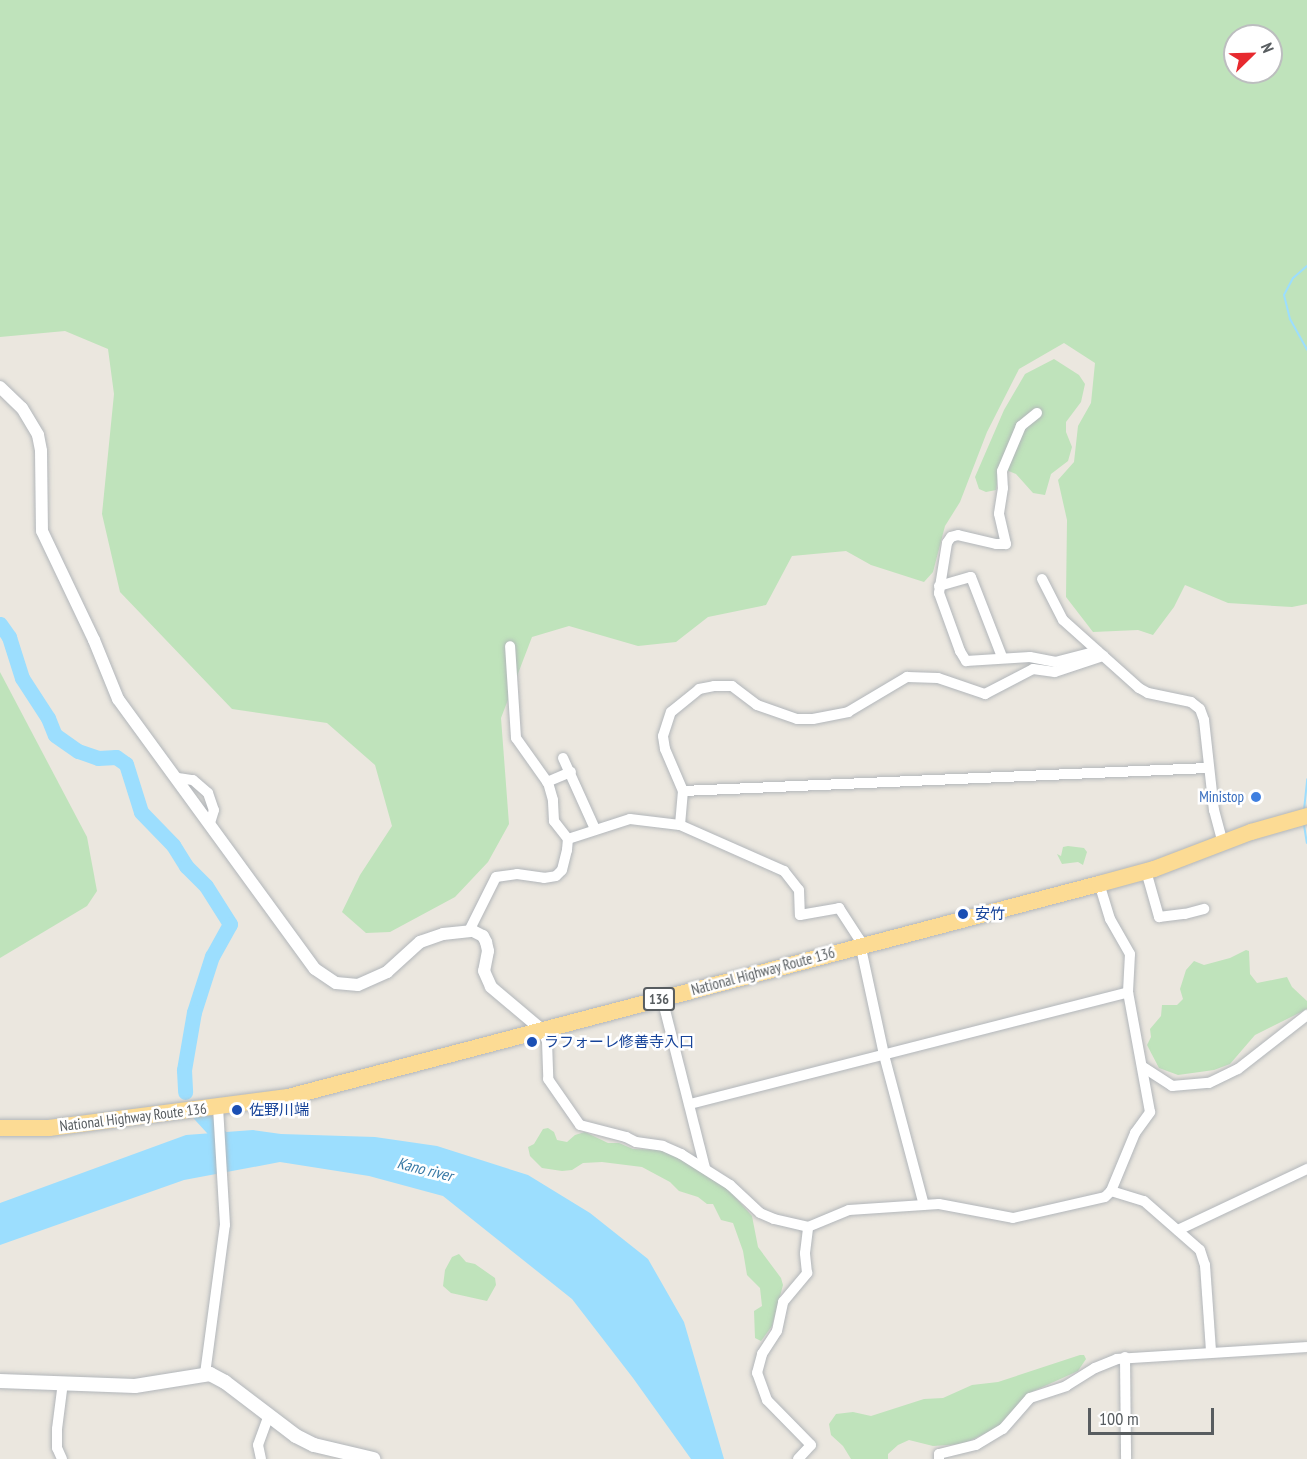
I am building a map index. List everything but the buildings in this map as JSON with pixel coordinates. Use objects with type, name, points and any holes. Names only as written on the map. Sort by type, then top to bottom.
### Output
[{"type":"highway","name":"National Highway Route 136","points":[[0,1128],[49,1128],[219,1110],[288,1097],[1099,884],[1146,871],[1307,816]]},
{"type":"main road","points":[[0,1381],[135,1386],[205,1374],[215,1375],[296,1436],[314,1445],[373,1459]]},
{"type":"street","points":[[0,387],[22,408],[38,435],[41,451],[42,531],[94,640],[117,699],[178,778],[315,969],[336,983],[358,985],[396,966],[420,942],[443,934],[470,931],[479,933],[486,942],[488,951],[484,971],[491,987],[542,1030],[547,1041],[548,1079],[580,1125],[627,1137],[636,1143],[663,1146],[705,1168],[730,1185],[760,1213],[774,1220],[808,1227],[849,1210],[924,1205],[942,1205],[1013,1218],[1105,1197],[1111,1191],[1128,1147],[1150,1114],[1128,992],[1130,954],[1110,919],[1099,884]]},
{"type":"street","points":[[1037,413],[1021,426],[1002,471],[999,521],[1005,544],[953,536],[947,543],[944,572],[939,586],[940,597],[964,659],[971,661],[1002,657],[1030,657],[1056,662],[1101,654]]},
{"type":"street","points":[[939,586],[971,577],[1002,657]]},
{"type":"street","points":[[1042,579],[1063,620],[1144,691],[1191,702],[1200,709],[1204,720],[1207,768],[1214,810],[1223,843]]},
{"type":"street","points":[[470,931],[492,881],[502,875],[556,876],[564,863],[568,839],[554,821],[554,800],[547,782],[516,738],[510,646]]},
{"type":"street","points":[[680,825],[683,791],[665,749],[663,736],[671,712],[699,689],[732,686],[757,705],[797,719],[813,719],[842,714],[907,677],[938,678],[971,692],[985,694],[1033,669],[1055,672],[1101,654]]},
{"type":"street","points":[[563,758],[595,829]]},
{"type":"street","points":[[683,791],[1207,768]]},
{"type":"street","points":[[547,782],[571,772]]},
{"type":"street","points":[[568,839],[595,829],[638,818],[680,825],[784,871],[799,890],[800,915],[839,908],[857,936],[884,1055],[924,1205]]},
{"type":"street","points":[[1146,871],[1159,917],[1193,913],[1204,909]]},
{"type":"street","points":[[690,1104],[1128,992]]},
{"type":"street","points":[[662,998],[705,1168]]},
{"type":"street","points":[[1143,1067],[1172,1086],[1209,1083],[1238,1069],[1307,1015]]},
{"type":"street","points":[[205,1374],[223,1251],[226,1208],[219,1110]]},
{"type":"street","points":[[1178,1230],[1307,1169]]},
{"type":"street","points":[[1111,1191],[1144,1201],[1200,1250],[1205,1265],[1211,1351]]},
{"type":"street","points":[[798,1459],[811,1445],[767,1400],[757,1373],[762,1354],[777,1331],[783,1302],[807,1273],[805,1253],[808,1227]]},
{"type":"street","points":[[939,1459],[939,1454],[976,1445],[1003,1429],[1030,1398],[1066,1386],[1095,1368],[1125,1358],[1307,1347]]},
{"type":"street","points":[[1125,1358],[1126,1459]]},
{"type":"street","points":[[62,1459],[57,1448],[57,1429],[63,1382]]},
{"type":"street","points":[[261,1459],[258,1445],[269,1415]]},
{"type":"green space","points":[[0,0],[1307,0],[1307,604],[1292,607],[1228,603],[1185,585],[1174,607],[1153,635],[1138,630],[1093,632],[1066,597],[1067,520],[1058,480],[1074,462],[1078,426],[1091,403],[1095,363],[1064,343],[1019,369],[987,432],[960,502],[945,526],[933,572],[924,582],[871,565],[846,551],[792,556],[766,605],[708,617],[676,642],[638,646],[569,626],[532,637],[501,718],[509,824],[488,862],[455,897],[390,932],[366,933],[342,912],[360,875],[392,826],[375,765],[327,723],[232,709],[120,592],[102,514],[114,394],[108,349],[65,331],[0,337]]},
{"type":"green space","points":[[1054,359],[1079,375],[1085,384],[1081,402],[1066,422],[1066,432],[1072,447],[1068,461],[1051,474],[1045,495],[1033,493],[1016,474],[1006,470],[999,471],[996,490],[986,492],[979,489],[975,477],[1004,410],[1025,374]]},
{"type":"green space","points":[[0,672],[87,837],[97,891],[87,906],[0,958]]},
{"type":"green space","points":[[1063,847],[1084,848],[1087,852],[1083,865],[1078,862],[1062,864],[1057,854],[1061,856]]},
{"type":"green space","points":[[1246,950],[1249,951],[1250,974],[1257,983],[1287,977],[1292,987],[1307,1001],[1307,1009],[1255,1035],[1230,1064],[1214,1070],[1178,1075],[1159,1068],[1147,1045],[1151,1037],[1150,1029],[1161,1016],[1162,1005],[1177,1005],[1183,999],[1180,989],[1186,970],[1194,961],[1204,965],[1230,958]]},
{"type":"green space","points":[[548,1128],[554,1132],[557,1140],[567,1142],[575,1135],[585,1132],[608,1143],[619,1143],[633,1149],[660,1150],[678,1157],[726,1187],[752,1216],[758,1247],[781,1278],[783,1285],[772,1326],[761,1341],[755,1338],[754,1311],[762,1306],[760,1288],[747,1275],[743,1251],[733,1223],[721,1220],[713,1204],[707,1204],[698,1197],[679,1191],[670,1182],[642,1167],[602,1162],[583,1163],[572,1170],[562,1171],[542,1168],[530,1156],[528,1147],[534,1144],[543,1129]]},
{"type":"green space","points":[[459,1254],[466,1262],[475,1264],[495,1278],[496,1285],[487,1301],[451,1293],[443,1286],[445,1270],[452,1257]]},
{"type":"green space","points":[[1084,1355],[1086,1359],[1078,1371],[1027,1394],[997,1428],[963,1444],[933,1446],[909,1440],[898,1445],[888,1454],[888,1459],[851,1459],[843,1446],[831,1435],[829,1424],[836,1414],[853,1412],[871,1416],[924,1399],[943,1398],[972,1385],[998,1382]]},
{"type":"water","name":"Kano river","points":[[253,1130],[281,1134],[375,1137],[437,1146],[528,1175],[590,1213],[648,1259],[684,1322],[724,1459],[691,1459],[633,1378],[572,1299],[443,1196],[369,1176],[280,1162],[184,1180],[0,1245],[0,1203],[186,1135]]},
{"type":"waterway","points":[[1307,266],[1293,278],[1284,295],[1290,319],[1307,350]]},
{"type":"waterway","points":[[0,624],[9,637],[22,678],[48,718],[55,735],[78,751],[98,758],[116,757],[126,764],[141,812],[173,845],[186,866],[206,886],[230,924],[212,956],[194,1012],[184,1070],[185,1092]]},
{"type":"waterway","points":[[1304,810],[1307,779]]},
{"type":"waterway","points":[[1304,825],[1307,843]]},
{"type":"waterway","points":[[196,1110],[227,1144]]},
{"type":"place","name":"Ministop","points":[[1256,797]]},
{"type":"place","name":"安竹","points":[[963,914]]},
{"type":"place","name":"ラフォーレ修善寺入口","points":[[532,1042]]},
{"type":"place","name":"佐野川端","points":[[237,1110]]}]
